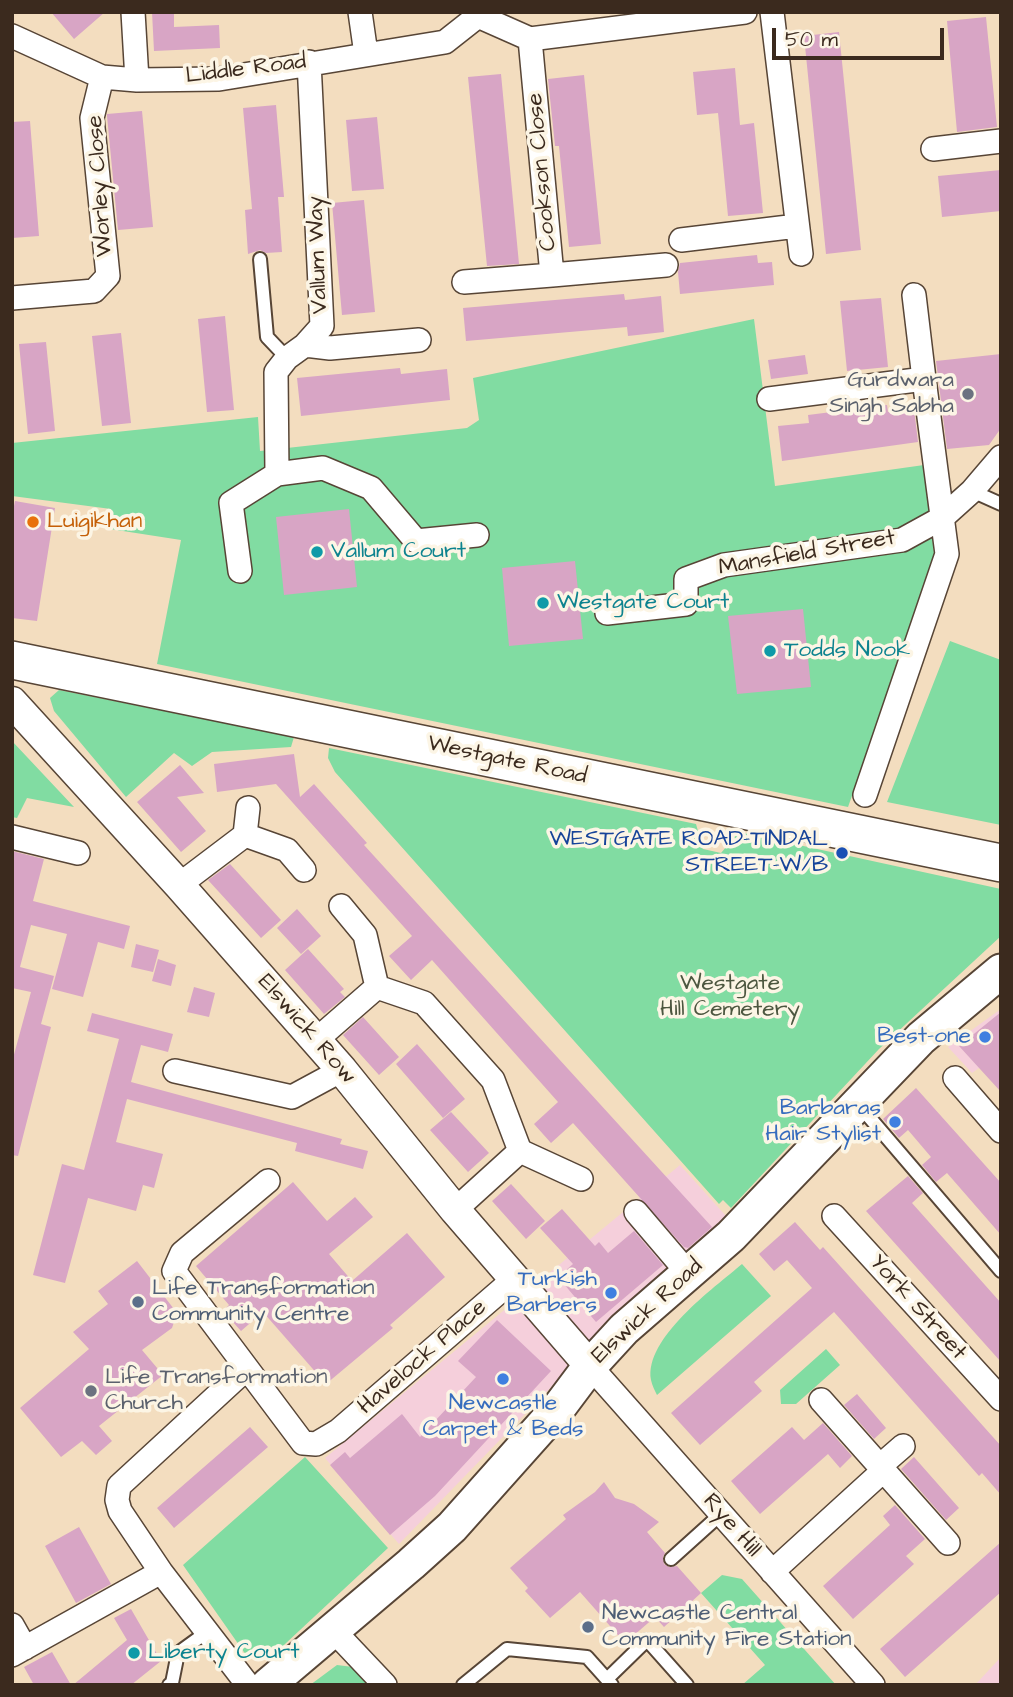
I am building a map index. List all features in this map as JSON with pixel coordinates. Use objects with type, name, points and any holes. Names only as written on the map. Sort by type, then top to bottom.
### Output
[{"type":"main road","name":"Westgate Road","points":[[12,660],[1001,863]]},
{"type":"main road","name":"Elswick Road","points":[[268,1685],[452,1527],[560,1406],[590,1366],[624,1329],[732,1236],[857,1103],[947,1014],[1000,974]]},
{"type":"street","points":[[133,12],[137,80]]},
{"type":"street","points":[[360,12],[366,54]]},
{"type":"street","points":[[479,14],[530,39],[630,19],[745,12]]},
{"type":"street","points":[[772,12],[801,254]]},
{"type":"street","name":"Liddle Road","points":[[12,36],[102,78],[219,79],[309,62],[445,42],[479,14]]},
{"type":"street","name":"Cookson Close","points":[[530,39],[552,275],[666,265]]},
{"type":"street","name":"Vallum Way","points":[[277,474],[276,372],[322,326],[309,62]]},
{"type":"street","name":"Worley Close","points":[[12,298],[94,291],[108,276],[92,118],[102,78]]},
{"type":"street","points":[[933,149],[1001,141]]},
{"type":"street","points":[[681,240],[797,226]]},
{"type":"street","points":[[464,282],[552,275]]},
{"type":"street","points":[[865,795],[947,554],[914,295]]},
{"type":"street","points":[[296,352],[419,340]]},
{"type":"street","points":[[769,399],[924,379]]},
{"type":"street","name":"Mansfield Street","points":[[607,613],[686,604],[687,579],[724,565],[902,540],[942,518],[972,491],[1001,457]]},
{"type":"street","points":[[240,570],[231,503],[277,474],[323,468],[372,488],[416,541],[477,535]]},
{"type":"street","name":"Elswick Row","points":[[12,702],[179,884],[342,1070],[455,1210],[590,1366]]},
{"type":"street","points":[[179,884],[245,835],[248,807]]},
{"type":"street","points":[[245,835],[287,850],[304,870]]},
{"type":"street","points":[[12,837],[78,853]]},
{"type":"street","points":[[341,905],[365,935],[377,987]]},
{"type":"street","points":[[315,1041],[377,987]]},
{"type":"street","points":[[377,987],[424,1003],[493,1080],[520,1151],[581,1179]]},
{"type":"street","points":[[175,1071],[292,1097],[342,1070]]},
{"type":"street","points":[[956,1078],[1001,1131]]},
{"type":"street","points":[[455,1210],[520,1151]]},
{"type":"street","name":"Havelock Place","points":[[268,1181],[182,1253],[174,1271],[303,1443],[316,1444],[338,1431],[514,1279]]},
{"type":"street","points":[[636,1212],[688,1273]]},
{"type":"street","name":"York Street","points":[[834,1216],[1001,1399]]},
{"type":"street","name":"Rye Hill","points":[[590,1366],[873,1685]]},
{"type":"street","points":[[246,1369],[119,1486],[117,1500],[120,1511],[161,1572],[248,1685]]},
{"type":"street","points":[[821,1399],[948,1543]]},
{"type":"street","points":[[772,1572],[903,1446]]},
{"type":"street","points":[[12,1625],[18,1652],[161,1572]]},
{"type":"street","points":[[333,1630],[385,1685]]},
{"type":"lane","points":[[260,259],[267,337],[296,352]]},
{"type":"lane","points":[[972,491],[1001,504]]},
{"type":"lane","points":[[857,1103],[1001,1271]]},
{"type":"lane","points":[[671,1559],[721,1514]]},
{"type":"lane","points":[[169,1685],[172,1683],[178,1653],[207,1632]]},
{"type":"lane","points":[[463,1685],[507,1649],[587,1657],[610,1682],[647,1640],[687,1685]]},
{"type":"shaded area","points":[[1001,1009],[1001,1052],[972,1073],[948,1047]]},
{"type":"shaded area","points":[[680,1165],[727,1217],[559,1379],[399,1544],[325,1458]]},
{"type":"shaded area","points":[[1001,1657],[1001,1685],[975,1685]]},
{"type":"green space","points":[[754,319],[775,486],[924,465],[935,562],[848,807],[157,664],[181,540],[110,529],[111,509],[12,496],[12,443],[258,417],[260,451],[467,428],[479,420],[473,378]]},
{"type":"green space","points":[[950,641],[1001,660],[1001,825],[887,802]]},
{"type":"green space","points":[[59,690],[294,737],[291,747],[212,752],[192,766],[174,753],[126,797],[54,711],[50,698]]},
{"type":"green space","points":[[12,741],[74,807],[27,798],[17,818],[12,817]]},
{"type":"green space","name":"Westgate Hill Cemetery","points":[[329,748],[696,824],[703,849],[721,853],[739,832],[1001,889],[1001,936],[879,1049],[731,1208],[723,1200],[719,1204],[335,772],[328,758]]},
{"type":"green space","points":[[742,1264],[771,1296],[657,1395],[651,1380],[652,1364],[669,1331],[699,1300]]},
{"type":"green space","points":[[826,1349],[840,1365],[796,1404],[781,1404],[780,1390]]},
{"type":"green space","points":[[305,1457],[388,1548],[270,1658],[260,1660],[246,1655],[183,1565]]},
{"type":"green space","points":[[722,1575],[742,1579],[836,1685],[742,1685],[765,1665],[701,1593]]},
{"type":"green space","points":[[337,1665],[353,1667],[369,1685],[310,1685]]},
{"type":"building","points":[[51,12],[105,12],[74,39]]},
{"type":"building","points":[[152,12],[174,12],[174,27],[219,25],[220,48],[154,51]]},
{"type":"building","points":[[986,17],[997,127],[957,132],[947,21]]},
{"type":"building","points":[[839,32],[861,250],[826,254],[804,36]]},
{"type":"building","points":[[735,68],[740,125],[754,123],[763,213],[728,216],[718,113],[697,115],[693,72]]},
{"type":"building","points":[[501,74],[519,264],[487,266],[468,77]]},
{"type":"building","points":[[584,75],[601,244],[569,247],[559,146],[555,146],[548,79]]},
{"type":"building","points":[[276,105],[284,197],[278,197],[282,252],[266,253],[260,250],[248,254],[245,210],[252,209],[243,108]]},
{"type":"building","points":[[142,111],[153,227],[118,230],[107,114]]},
{"type":"building","points":[[377,117],[384,189],[352,191],[346,120]]},
{"type":"building","points":[[30,121],[39,236],[12,238],[12,122]]},
{"type":"building","points":[[1001,170],[1001,211],[942,217],[938,176]]},
{"type":"building","points":[[364,200],[375,312],[342,315],[332,203]]},
{"type":"building","points":[[757,255],[758,263],[772,262],[774,285],[680,294],[680,263]]},
{"type":"building","points":[[624,294],[625,300],[661,296],[664,332],[628,336],[627,327],[466,341],[463,308]]},
{"type":"building","points":[[881,298],[888,367],[847,371],[840,301]]},
{"type":"building","points":[[225,316],[234,410],[207,412],[198,319]]},
{"type":"building","points":[[121,333],[131,423],[102,426],[92,336]]},
{"type":"building","points":[[46,342],[55,431],[28,434],[19,344]]},
{"type":"building","name":"Gurdwara Singh Sabha","points":[[1001,354],[1001,428],[989,445],[947,449],[936,361]]},
{"type":"building","points":[[805,355],[808,374],[771,379],[768,360]]},
{"type":"building","points":[[400,368],[401,374],[447,369],[450,400],[301,416],[297,378]]},
{"type":"building","points":[[887,405],[888,412],[914,409],[918,442],[782,461],[778,426],[809,423],[808,415]]},
{"type":"building","points":[[15,501],[55,508],[37,621],[12,618],[12,516]]},
{"type":"building","name":"Vallum Court","points":[[349,509],[357,587],[284,595],[276,517]]},
{"type":"building","name":"Westgate Court","points":[[575,561],[583,639],[509,646],[502,568]]},
{"type":"building","name":"Todds Nook","points":[[803,609],[811,687],[737,694],[728,616]]},
{"type":"building","points":[[294,754],[300,797],[314,784],[367,843],[364,845],[712,1227],[688,1248],[684,1247],[573,1123],[551,1143],[534,1124],[558,1102],[432,960],[411,980],[389,956],[412,936],[276,784],[217,792],[214,764]]},
{"type":"building","points":[[180,765],[204,793],[177,797],[206,831],[181,852],[137,802]]},
{"type":"building","points":[[12,851],[44,859],[33,901],[130,926],[124,949],[98,942],[83,997],[52,989],[67,934],[31,925],[20,967],[54,976],[41,1024],[51,1027],[18,1156],[12,1155],[12,1062],[31,992],[12,988]]},
{"type":"building","points":[[230,864],[281,920],[261,938],[208,880]]},
{"type":"building","points":[[297,909],[321,936],[301,954],[277,928]]},
{"type":"building","points":[[136,944],[159,950],[153,972],[131,967]]},
{"type":"building","points":[[308,949],[344,989],[340,992],[345,997],[324,1014],[285,970]]},
{"type":"building","points":[[158,959],[176,965],[171,986],[152,981]]},
{"type":"building","points":[[194,987],[215,993],[209,1017],[187,1012]]},
{"type":"building","points":[[1001,1012],[1001,1092],[959,1046]]},
{"type":"building","points":[[92,1013],[173,1034],[168,1052],[141,1045],[131,1082],[342,1139],[340,1144],[368,1151],[363,1169],[295,1151],[297,1143],[127,1099],[116,1142],[163,1154],[154,1188],[143,1185],[136,1211],[88,1198],[65,1283],[33,1275],[62,1164],[84,1170],[119,1039],[87,1031]]},
{"type":"building","points":[[363,1017],[399,1057],[379,1075],[343,1035]]},
{"type":"building","points":[[417,1044],[465,1099],[443,1118],[396,1064]]},
{"type":"building","points":[[916,1088],[1001,1183],[1001,1235],[947,1173],[936,1182],[922,1165],[931,1157],[908,1130],[899,1138],[883,1119]]},
{"type":"building","points":[[451,1112],[489,1153],[468,1172],[430,1130]]},
{"type":"building","points":[[908,1176],[923,1193],[912,1203],[1001,1303],[1001,1362],[866,1211]]},
{"type":"building","points":[[293,1182],[327,1221],[355,1197],[373,1217],[329,1254],[352,1281],[407,1233],[445,1277],[390,1325],[393,1328],[326,1384],[263,1312],[241,1331],[223,1311],[229,1305],[196,1266]]},
{"type":"building","points":[[511,1184],[545,1221],[526,1239],[492,1201]]},
{"type":"building","points":[[562,1209],[595,1246],[599,1242],[608,1253],[634,1231],[663,1265],[596,1322],[558,1277],[573,1264],[540,1228]]},
{"type":"building","points":[[795,1222],[820,1250],[823,1247],[1001,1446],[1001,1495],[982,1473],[979,1476],[834,1312],[754,1382],[762,1391],[700,1445],[671,1413],[812,1288],[787,1260],[774,1271],[759,1254]]},
{"type":"building","name":"Life Transformation Church","points":[[137,1261],[177,1313],[172,1328],[142,1350],[163,1375],[99,1426],[112,1441],[96,1455],[82,1441],[61,1457],[20,1408],[89,1349],[73,1332],[108,1304],[98,1291]]},
{"type":"building","points":[[497,1320],[551,1371],[435,1496],[390,1535],[330,1465],[345,1452],[350,1458],[402,1414],[420,1437],[476,1377],[458,1361]]},
{"type":"building","points":[[857,1394],[886,1428],[874,1439],[844,1405]]},
{"type":"building","points":[[823,1423],[852,1456],[840,1468],[828,1454],[760,1514],[731,1481],[792,1427],[804,1440]]},
{"type":"building","points":[[250,1427],[268,1447],[174,1528],[157,1508]]},
{"type":"building","points":[[914,1457],[959,1508],[946,1520],[901,1469]]},
{"type":"building","points":[[604,1482],[615,1498],[634,1504],[659,1522],[647,1532],[665,1553],[664,1564],[669,1567],[677,1566],[701,1593],[664,1627],[655,1617],[625,1643],[580,1592],[550,1618],[525,1591],[528,1588],[510,1568],[566,1519],[563,1515],[595,1492]]},
{"type":"building","points":[[895,1505],[925,1539],[906,1556],[914,1564],[853,1619],[823,1586],[890,1525],[883,1516]]},
{"type":"building","points":[[79,1527],[111,1584],[76,1603],[45,1546]]},
{"type":"building","points":[[1001,1542],[1001,1592],[905,1677],[880,1649]]},
{"type":"building","name":"Liberty Court","points":[[131,1609],[161,1661],[131,1685],[73,1685],[127,1640],[114,1618]]},
{"type":"building","points":[[52,1652],[71,1685],[34,1685],[24,1667]]},
{"type":"place","name":"Gurdwara Singh Sabha","points":[[968,394]]},
{"type":"place","name":"Luigikhan","points":[[33,522]]},
{"type":"place","name":"Vallum Court","points":[[317,552]]},
{"type":"place","name":"Westgate Court","points":[[543,603]]},
{"type":"place","name":"Todds Nook","points":[[770,651]]},
{"type":"place","name":"WESTGATE ROAD-TINDAL STREET-W/B","points":[[842,853]]},
{"type":"place","name":"Best-one","points":[[985,1037]]},
{"type":"place","name":"Barbaras Hair Stylist","points":[[895,1122]]},
{"type":"place","name":"Turkish Barbers","points":[[611,1293]]},
{"type":"place","name":"Life Transformation Community Centre","points":[[138,1302]]},
{"type":"place","name":"Newcastle Carpet & Beds","points":[[503,1379]]},
{"type":"place","name":"Life Transformation Church","points":[[91,1391]]},
{"type":"place","name":"Newcastle Central Community Fire Station","points":[[588,1627]]},
{"type":"place","name":"Liberty Court","points":[[134,1653]]}]
